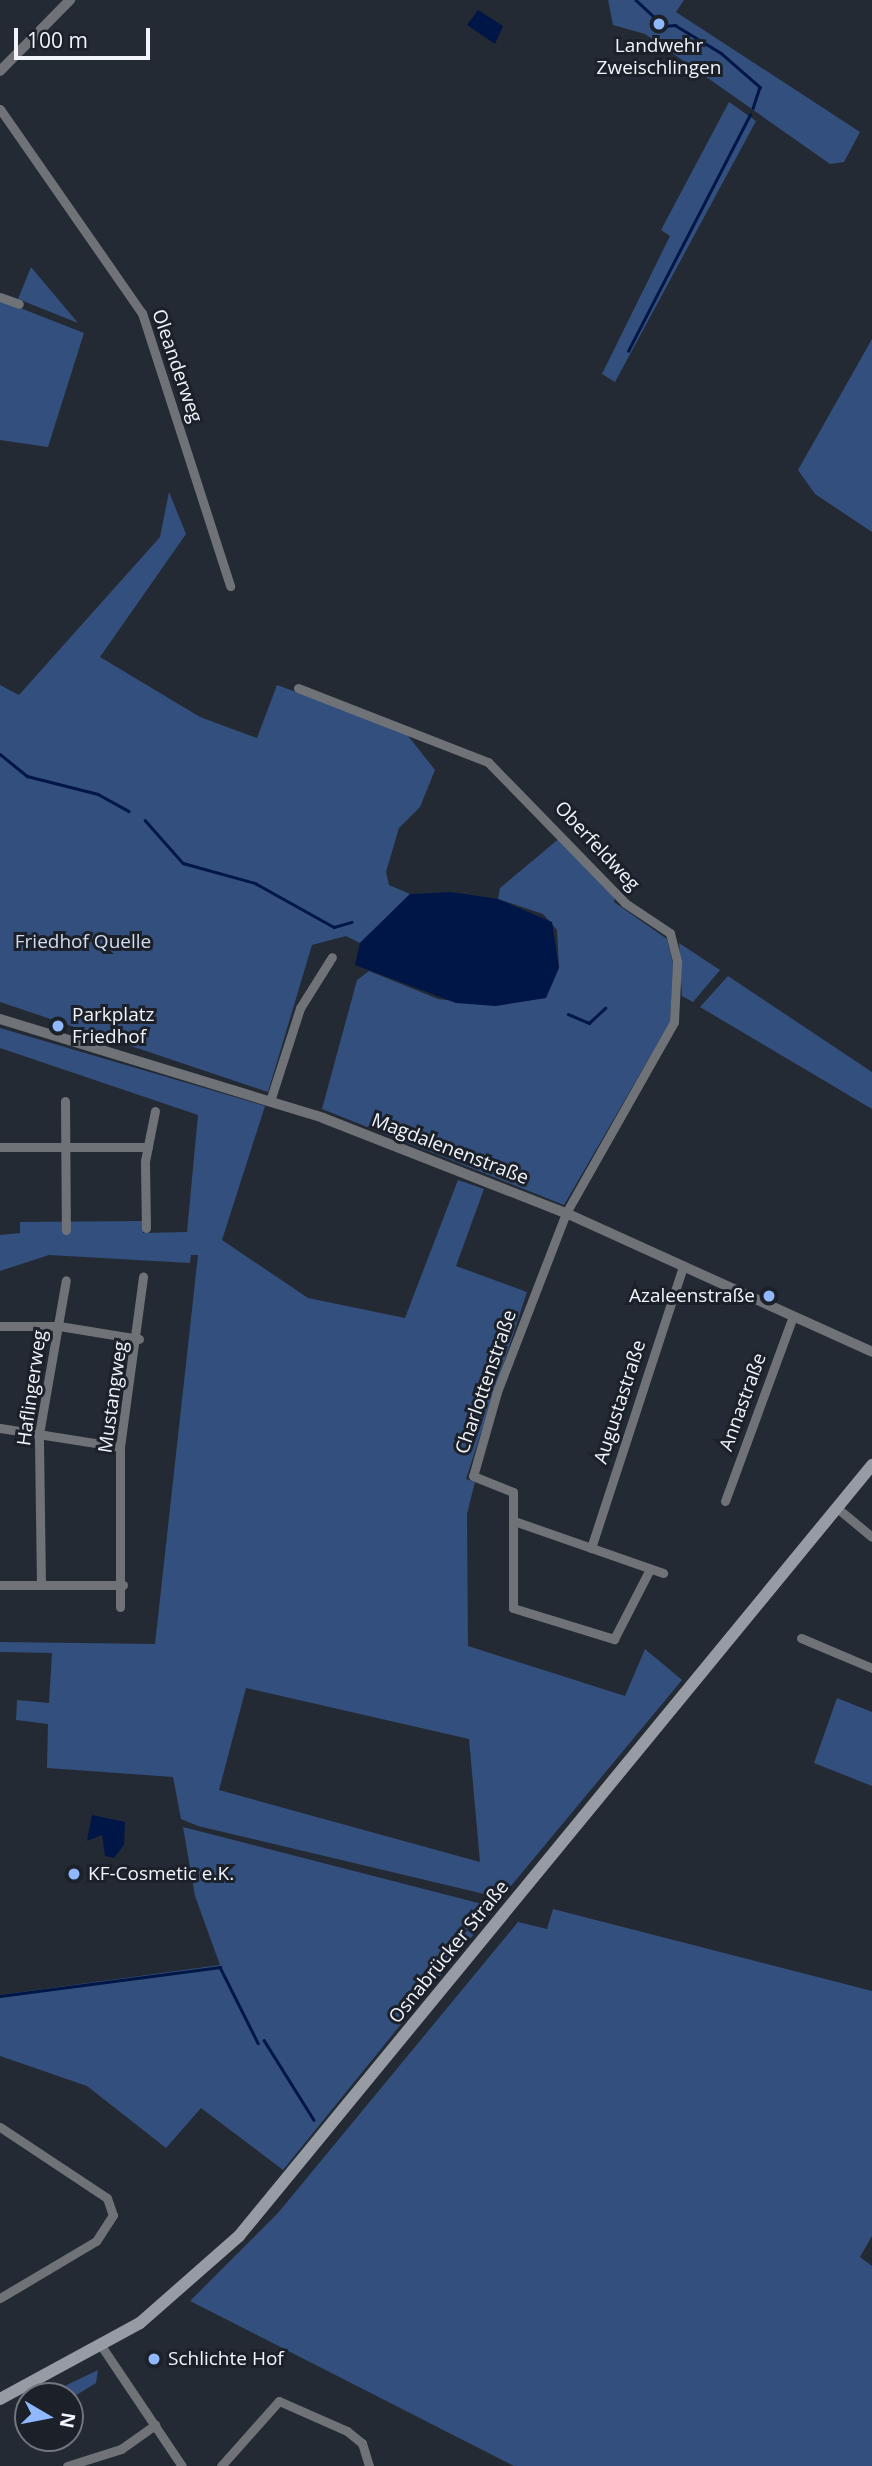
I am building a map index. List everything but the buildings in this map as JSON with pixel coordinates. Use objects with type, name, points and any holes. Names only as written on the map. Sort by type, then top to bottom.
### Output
[{"type":"main road","name":"Osnabrücker Straße","points":[[0,2399],[102,2347],[195,2280],[276,2196],[872,1465]]},
{"type":"street","points":[[0,71],[70,0]]},
{"type":"street","name":"Oleanderweg","points":[[0,109],[142,313],[230,586]]},
{"type":"street","points":[[0,297],[19,304]]},
{"type":"street","name":"Oberfeldweg","points":[[298,688],[488,762],[625,903],[670,933],[678,974],[674,1022],[566,1213]]},
{"type":"street","points":[[270,1101],[304,999],[332,957]]},
{"type":"street","name":"Magdalenenstraße","points":[[0,1019],[270,1101],[566,1213],[872,1352]]},
{"type":"street","points":[[65,1101],[66,1230]]},
{"type":"street","points":[[146,1228],[148,1147],[155,1111]]},
{"type":"street","points":[[0,1147],[148,1147]]},
{"type":"street","name":"Charlottenstraße","points":[[566,1213],[497,1392],[473,1476],[510,1487],[514,1521],[513,1608],[614,1639],[650,1569]]},
{"type":"street","name":"Augustastraße","points":[[592,1548],[683,1265]]},
{"type":"street","name":"Mustangweg","points":[[120,1607],[123,1585],[120,1447],[139,1339],[143,1277]]},
{"type":"street","name":"Haflingerweg","points":[[41,1585],[39,1434],[66,1280]]},
{"type":"street","name":"Annastraße","points":[[725,1501],[793,1316]]},
{"type":"street","points":[[0,1326],[59,1326],[139,1339]]},
{"type":"street","points":[[0,1428],[120,1447]]},
{"type":"street","points":[[836,1508],[872,1537]]},
{"type":"street","points":[[514,1521],[663,1573]]},
{"type":"street","points":[[0,1585],[123,1585]]},
{"type":"street","points":[[802,1638],[872,1668]]},
{"type":"street","points":[[0,2127],[107,2198],[113,2215],[96,2241],[1,2296]]},
{"type":"street","points":[[102,2347],[182,2466]]},
{"type":"street","points":[[221,2466],[279,2401],[347,2431],[362,2443],[369,2466]]},
{"type":"street","points":[[67,2466],[121,2449],[155,2426]]},
{"type":"green space","points":[[608,0],[684,0],[676,12],[860,132],[844,162],[830,164],[645,34],[613,25]]},
{"type":"green space","points":[[729,102],[756,121],[615,382],[602,374],[670,236],[661,230]]},
{"type":"green space","points":[[31,267],[78,323],[18,299]]},
{"type":"green space","points":[[0,300],[84,333],[48,447],[0,440]]},
{"type":"green space","points":[[872,339],[872,532],[815,494],[798,470]]},
{"type":"green space","name":"Friedhof Quelle","points":[[169,492],[186,534],[100,657],[200,717],[257,738],[277,685],[405,732],[435,770],[420,807],[399,828],[386,872],[389,885],[410,894],[360,943],[346,936],[312,945],[268,1092],[0,1002],[0,685],[19,695],[160,537]]},
{"type":"green space","points":[[561,837],[616,894],[614,902],[667,939],[673,964],[670,1022],[564,1205],[322,1109],[357,980],[369,971],[438,999],[496,1006],[559,968],[557,930],[543,914],[498,899],[500,888]]},
{"type":"green space","points":[[679,943],[720,970],[693,1002],[682,996]]},
{"type":"green space","points":[[728,976],[872,1072],[872,1109],[700,1007]]},
{"type":"green space","points":[[0,1028],[265,1106],[222,1240],[308,1298],[405,1318],[458,1180],[484,1189],[456,1266],[527,1292],[466,1479],[475,1482],[467,1514],[468,1646],[625,1696],[645,1649],[682,1680],[501,1898],[198,1826],[181,1819],[173,1777],[47,1768],[48,1724],[16,1720],[17,1700],[49,1703],[52,1653],[0,1652],[0,1642],[155,1644],[198,1255],[191,1255],[190,1263],[49,1255],[0,1271],[0,1235],[20,1233],[20,1222],[143,1221],[143,1233],[187,1232],[198,1115],[0,1048]],"holes":[[[246,1688],[469,1739],[480,1862],[219,1790]]]},
{"type":"green space","points":[[837,1698],[872,1712],[872,1786],[814,1763]]},
{"type":"green space","points":[[183,1827],[490,1906],[491,1913],[283,2170],[201,2108],[166,2148],[87,2086],[0,2056],[0,1995],[220,1965],[195,1896]]},
{"type":"green space","points":[[553,1909],[872,1991],[872,2236],[860,2257],[872,2266],[872,2466],[514,2466],[190,2301],[278,2213],[518,1922],[547,1929]]},
{"type":"green space","points":[[98,2370],[96,2383],[84,2390],[84,2382],[73,2382]]},
{"type":"shaded area","points":[[478,10],[503,26],[495,44],[467,25]]},
{"type":"shaded area","points":[[451,892],[498,899],[552,922],[559,968],[546,998],[496,1006],[456,1003],[355,965],[360,943],[410,894]]},
{"type":"shaded area","points":[[92,1815],[125,1822],[124,1845],[114,1858],[105,1856],[102,1835],[87,1841]]},
{"type":"waterway","points":[[636,0],[664,26],[675,25],[721,53],[760,87],[753,108]]},
{"type":"waterway","points":[[628,351],[750,115]]},
{"type":"waterway","points":[[0,754],[27,776],[98,794],[129,811]]},
{"type":"waterway","points":[[145,820],[183,863],[255,883],[334,927],[351,922]]},
{"type":"waterway","points":[[568,1014],[589,1023],[605,1008]]},
{"type":"waterway","points":[[0,1996],[220,1967],[258,2043]]},
{"type":"waterway","points":[[264,2040],[314,2120]]},
{"type":"place","name":"Landwehr Zweischlingen","points":[[659,24]]},
{"type":"place","name":"Parkplatz Friedhof","points":[[58,1026]]},
{"type":"place","name":"Azaleenstraße","points":[[769,1296]]},
{"type":"place","name":"KF-Cosmetic e.K.","points":[[74,1874]]},
{"type":"place","name":"Schlichte Hof","points":[[154,2359]]}]
